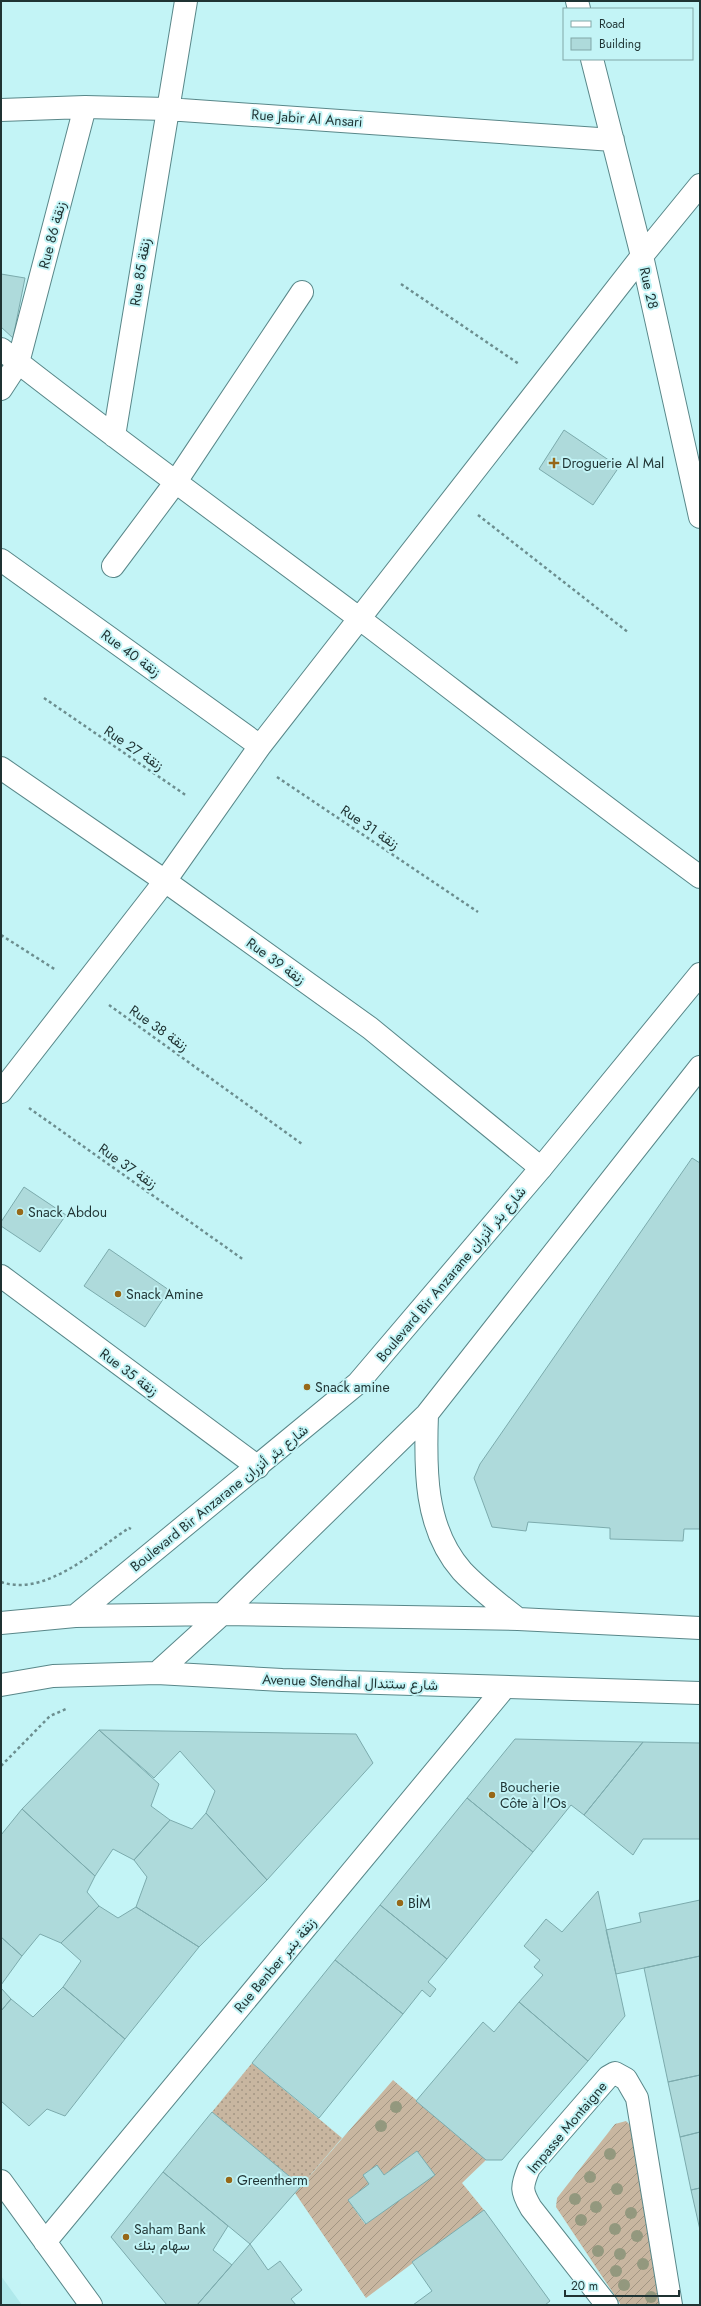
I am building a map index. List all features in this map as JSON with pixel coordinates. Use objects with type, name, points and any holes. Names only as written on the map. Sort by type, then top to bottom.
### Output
[{"type":"street","name":"Rue 85 زنقة","points":[[114,436],[186,1]]},
{"type":"street","name":"Rue 28","points":[[592,60],[642,256],[700,517]]},
{"type":"street","name":"Rue Jabir Al Ansari","points":[[1,110],[85,107],[167,109],[613,140]]},
{"type":"street","name":"Rue 86 زنقة","points":[[1,389],[18,363],[85,107]]},
{"type":"street","points":[[2,1091],[165,881],[255,753],[358,619],[642,256],[700,185]]},
{"type":"street","points":[[113,566],[175,483],[302,292]]},
{"type":"street","points":[[1,349],[175,483],[358,619],[602,806],[700,877]]},
{"type":"street","name":"Rue 40 زنقة","points":[[1,560],[255,753]]},
{"type":"street","name":"Rue 39 زنقة","points":[[1,768],[165,881],[370,1028],[541,1168]]},
{"type":"street","name":"Boulevard Bir Anzarane شارع بئر أنزران","points":[[75,1616],[258,1467],[358,1383],[541,1168],[700,974]]},
{"type":"street","points":[[157,1673],[222,1614],[427,1414],[700,1067]]},
{"type":"street","name":"Rue 35 زنقة","points":[[1,1276],[258,1467]]},
{"type":"street","points":[[427,1414],[426,1481],[441,1536],[462,1571],[486,1594],[518,1619]]},
{"type":"street","points":[[1,1623],[75,1616],[222,1614],[518,1619],[700,1628]]},
{"type":"street","name":"Avenue Stendhal شارع ستندال","points":[[1,1685],[53,1676],[157,1673],[282,1680],[700,1693]]},
{"type":"street","name":"Rue Benber زنقة بنبر","points":[[45,2242],[505,1687]]},
{"type":"street","name":"Impasse Montaigne","points":[[607,2305],[531,2208],[523,2194],[524,2181],[529,2168],[608,2077],[615,2073],[626,2079],[637,2098],[671,2305]]},
{"type":"street","points":[[1,2181],[91,2305]]},
{"type":"path","points":[[401,284],[544,381]]},
{"type":"path","points":[[454,496],[629,633]]},
{"type":"path","name":"Rue 27 زنقة","points":[[44,698],[213,814]]},
{"type":"path","name":"Rue 31 زنقة","points":[[255,753],[478,912]]},
{"type":"path","name":"Rue 38 زنقة","points":[[1,935],[82,987],[156,1038],[302,1144]]},
{"type":"path","name":"Rue 37 زنقة","points":[[2,1091],[244,1260]]},
{"type":"path","points":[[1,1582],[11,1585],[29,1584],[55,1578],[129,1528],[162,1545]]},
{"type":"shaded area","points":[[252,2063],[342,2138],[301,2186],[212,2112]]},
{"type":"shaded area","points":[[393,2080],[486,2160],[462,2183],[484,2210],[366,2298],[295,2193]],"holes":[[[417,2151],[434,2175],[365,2224],[348,2200],[369,2184],[363,2175],[377,2166],[384,2175]]]},
{"type":"shaded area","points":[[626,2121],[630,2125],[662,2305],[621,2305],[556,2207],[557,2198],[615,2124]]},
{"type":"shaded area","points":[[1,2276],[22,2305],[1,2305]]},
{"type":"building","points":[[1,274],[25,278],[13,338],[1,327]]},
{"type":"building","points":[[564,430],[619,467],[593,505],[539,469]]},
{"type":"building","points":[[692,1158],[700,1163],[700,1529],[684,1529],[683,1541],[610,1539],[610,1528],[528,1522],[526,1531],[492,1527],[474,1478],[480,1464]]},
{"type":"building","points":[[24,1187],[66,1215],[40,1252],[1,1226],[1,1222]]},
{"type":"building","points":[[109,1249],[169,1290],[145,1327],[84,1286]]},
{"type":"building","points":[[99,1730],[356,1734],[373,1763],[267,1880],[206,1813],[215,1791],[180,1751],[154,1778]]},
{"type":"building","points":[[99,1730],[159,1784],[151,1806],[170,1820],[134,1860],[113,1849],[95,1876],[22,1809]]},
{"type":"building","points":[[515,1739],[643,1742],[584,1815],[571,1805],[533,1852],[467,1798]]},
{"type":"building","points":[[643,1742],[700,1743],[700,1839],[643,1839],[633,1855],[584,1815]]},
{"type":"building","points":[[467,1798],[533,1852],[447,1959],[380,1905]]},
{"type":"building","points":[[22,1809],[95,1876],[87,1892],[99,1906],[61,1943],[40,1934],[22,1956],[1,1937],[1,1835]]},
{"type":"building","points":[[206,1813],[267,1880],[199,1947],[136,1907],[147,1877],[134,1860],[170,1820],[192,1829]]},
{"type":"building","points":[[598,1891],[625,2016],[588,2061],[519,2002],[543,1975],[534,1967],[540,1960],[524,1946],[546,1919],[562,1932]]},
{"type":"building","points":[[700,1900],[700,1956],[616,1974],[606,1930],[641,1922],[639,1913]]},
{"type":"building","points":[[380,1905],[447,1959],[428,1982],[436,1989],[430,1997],[422,1990],[403,2014],[335,1960]]},
{"type":"building","points":[[99,1906],[118,1918],[136,1907],[199,1947],[125,2039],[63,1987],[81,1961],[61,1943]]},
{"type":"building","points":[[1,1937],[22,1956],[1,1985]]},
{"type":"building","points":[[700,1956],[700,2075],[668,2082],[644,1968]]},
{"type":"building","points":[[335,1960],[403,2014],[319,2118],[252,2063]]},
{"type":"building","points":[[63,1987],[125,2039],[65,2116],[47,2109],[29,2126],[1,2101],[1,2011],[11,1999],[33,2017]]},
{"type":"building","points":[[1,1988],[11,1999],[1,2011]]},
{"type":"building","points":[[519,2002],[588,2061],[502,2160],[486,2160],[416,2101],[483,2022],[494,2032]]},
{"type":"building","points":[[700,2075],[700,2132],[680,2137],[668,2082]]},
{"type":"building","points":[[212,2112],[301,2186],[250,2244],[163,2172]]},
{"type":"building","points":[[700,2132],[700,2188],[691,2190],[680,2137]]},
{"type":"building","points":[[417,2151],[435,2175],[366,2224],[348,2200],[369,2184],[363,2175],[377,2165],[384,2175]]},
{"type":"building","points":[[163,2172],[228,2226],[213,2250],[232,2265],[197,2305],[167,2305],[111,2237]]},
{"type":"building","points":[[700,2188],[700,2230],[691,2190]]},
{"type":"building","points":[[484,2210],[550,2301],[545,2305],[413,2305],[432,2291],[412,2262]]},
{"type":"building","points":[[250,2244],[268,2270],[280,2261],[302,2290],[291,2299],[296,2305],[197,2305]]},
{"type":"place","name":"Droguerie Al Mal","points":[[554,463]]},
{"type":"place","name":"Snack Abdou","points":[[20,1212]]},
{"type":"place","name":"Snack Amine","points":[[118,1294]]},
{"type":"place","name":"Snack amine","points":[[307,1387]]},
{"type":"place","name":"Boucherie Côte à l'Os","points":[[492,1795]]},
{"type":"place","name":"BİM","points":[[400,1903]]},
{"type":"place","name":"Greentherm","points":[[229,2180]]},
{"type":"place","name":"Saham Bank سهام بنك","points":[[126,2237]]}]
